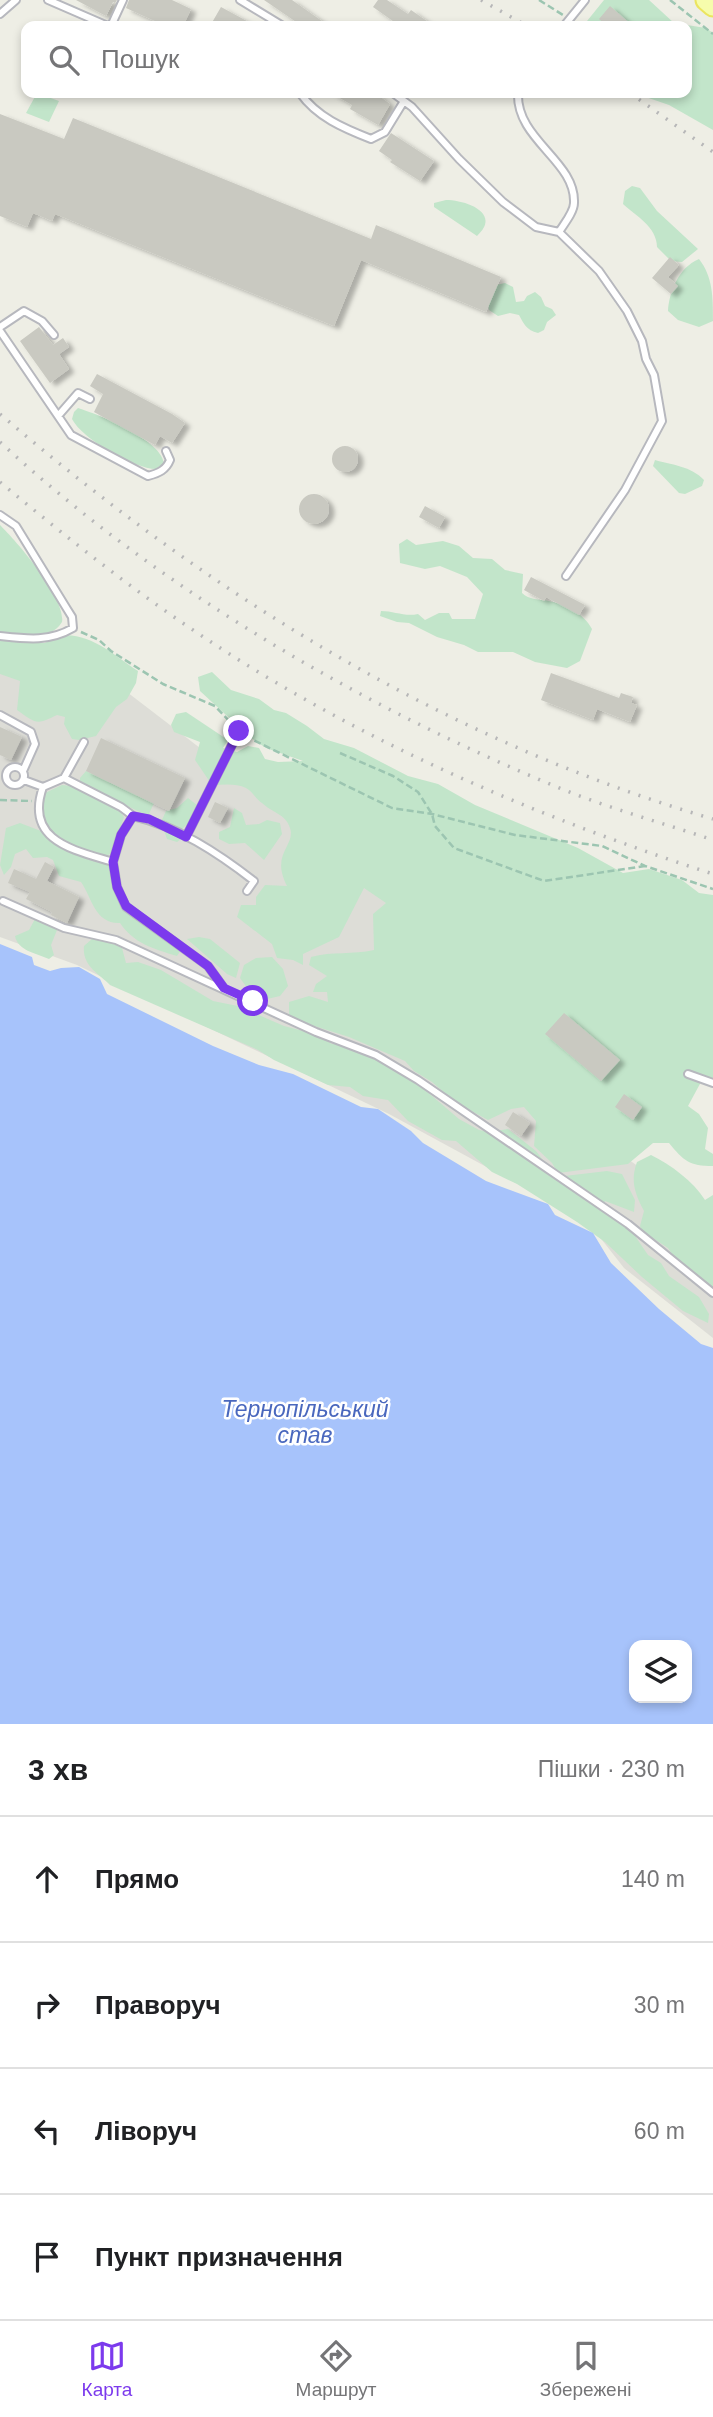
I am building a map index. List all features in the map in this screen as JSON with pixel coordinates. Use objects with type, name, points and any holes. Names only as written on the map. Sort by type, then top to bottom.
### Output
[{"type":"main road","points":[[706,0],[713,6]]},
{"type":"lane","points":[[0,14],[16,0]]},
{"type":"lane","points":[[48,0],[98,21]]},
{"type":"lane","points":[[112,21],[123,0]]},
{"type":"lane","points":[[240,0],[275,21]]},
{"type":"lane","points":[[568,21],[585,0]]},
{"type":"lane","points":[[304,98],[321,115],[370,139],[385,132],[404,101]]},
{"type":"lane","points":[[400,98],[503,202],[536,227],[559,232],[599,271],[627,311],[642,341],[646,359],[654,375],[662,421],[625,490],[566,576]]},
{"type":"lane","points":[[518,98],[524,123],[569,179],[574,204],[559,232]]},
{"type":"lane","points":[[54,335],[43,321],[24,311],[0,329],[71,435],[148,476],[168,466],[170,460],[166,451]]},
{"type":"lane","points":[[58,416],[78,393],[90,400]]},
{"type":"lane","points":[[0,514],[16,526],[72,617],[73,628],[48,639],[0,636]]},
{"type":"lane","points":[[0,715],[31,732],[35,744],[23,771],[24,780]]},
{"type":"lane","points":[[186,837],[239,731]]},
{"type":"lane","points":[[84,742],[64,778],[43,788],[38,801],[40,820],[47,834],[65,847],[113,862]]},
{"type":"lane","points":[[23,771],[19,767],[3,770],[11,785],[19,785],[24,780]]},
{"type":"lane","points":[[64,778],[133,816],[149,819],[186,837],[254,881],[247,891]]},
{"type":"lane","points":[[24,780],[43,788]]},
{"type":"lane","points":[[133,816],[121,835],[113,862],[117,887],[126,906],[208,966],[224,988]]},
{"type":"lane","points":[[3,901],[64,928],[116,940],[316,1031],[376,1055],[418,1080],[628,1224],[713,1293]]},
{"type":"lane","points":[[688,1074],[713,1083]]},
{"type":"path","points":[[539,0],[566,21]]},
{"type":"path","points":[[670,0],[713,34]]},
{"type":"path","points":[[73,628],[99,640],[163,684],[215,706],[244,736],[392,808],[432,814],[515,835],[602,846],[645,866],[713,889]]},
{"type":"path","points":[[340,753],[393,776],[418,792],[432,814],[435,826],[454,848],[544,881],[645,866]]},
{"type":"path","points":[[0,800],[38,801]]},
{"type":"shaded area","points":[[0,662],[93,666],[307,830],[562,947],[500,1069],[713,1219],[713,1338],[624,1268],[595,1231],[549,1201],[389,1114],[77,965],[0,937]]},
{"type":"green space","points":[[604,0],[649,0],[672,21],[587,21]]},
{"type":"green space","points":[[692,26],[706,28],[713,33],[713,130],[669,105],[649,98],[692,98]]},
{"type":"green space","points":[[34,98],[59,101],[49,122],[26,113]]},
{"type":"green space","points":[[632,186],[640,188],[657,211],[698,249],[682,262],[671,261],[657,247],[650,228],[623,204],[625,191]]},
{"type":"green space","points":[[446,200],[463,202],[478,209],[486,221],[477,236],[434,207],[434,203]]},
{"type":"green space","points":[[699,259],[710,280],[713,321],[699,327],[678,320],[668,311],[676,281],[686,268]]},
{"type":"green space","points":[[505,283],[513,287],[516,302],[524,301],[535,292],[545,306],[552,309],[556,315],[547,322],[544,330],[538,333],[531,330],[519,315],[510,313],[498,316],[489,310],[487,300],[496,285]]},
{"type":"green space","points":[[78,408],[114,422],[141,437],[160,454],[164,463],[156,469],[147,468],[97,444],[72,419]]},
{"type":"green space","points":[[655,460],[699,475],[704,480],[702,486],[685,494],[679,493],[653,466]]},
{"type":"green space","points":[[0,525],[39,571],[57,599],[62,622],[50,633],[34,636],[0,632]]},
{"type":"green space","points":[[407,539],[416,545],[443,541],[459,546],[473,558],[492,559],[505,570],[523,574],[522,593],[534,599],[568,607],[589,624],[592,629],[580,661],[567,668],[535,662],[513,652],[478,652],[409,623],[380,616],[381,611],[418,614],[425,620],[439,613],[449,613],[452,619],[475,619],[483,594],[467,577],[440,566],[425,569],[400,563],[399,544]]},
{"type":"green space","points":[[66,635],[95,643],[138,671],[136,683],[127,699],[116,707],[96,736],[79,740],[72,739],[64,724],[65,717],[57,715],[37,722],[17,710],[20,681],[0,674],[0,639],[44,643]]},
{"type":"green space","points":[[212,672],[231,690],[259,699],[274,710],[286,713],[324,739],[354,748],[408,776],[438,784],[475,805],[578,848],[623,873],[649,869],[682,880],[699,893],[713,895],[713,1078],[701,1082],[688,1106],[699,1114],[708,1128],[705,1149],[713,1154],[713,1166],[688,1161],[669,1143],[653,1143],[628,1164],[558,1173],[552,1163],[534,1146],[536,1121],[524,1107],[511,1109],[488,1120],[455,1102],[405,1061],[349,1037],[289,1018],[289,1002],[309,996],[328,1002],[327,992],[313,992],[316,984],[327,976],[309,965],[311,957],[374,950],[373,914],[386,903],[364,888],[339,937],[303,954],[303,965],[293,960],[277,958],[272,944],[237,917],[241,905],[256,905],[256,897],[265,885],[287,886],[281,866],[290,840],[290,828],[282,816],[246,788],[212,785],[195,760],[200,742],[174,732],[171,725],[176,714],[186,712],[228,740],[223,748],[237,752],[248,746],[259,748],[265,759],[278,762],[303,761],[266,748],[251,738],[200,691],[198,677]]},
{"type":"green space","points":[[86,771],[154,803],[148,816],[80,783],[80,778]]},
{"type":"green space","points":[[62,785],[71,786],[120,811],[124,817],[112,852],[107,856],[118,896],[133,905],[151,931],[167,933],[183,947],[177,956],[145,944],[131,936],[120,923],[105,919],[95,909],[81,882],[59,876],[53,860],[47,857],[33,858],[26,849],[15,854],[11,867],[4,875],[0,865],[6,828],[20,823],[54,836],[43,821],[42,806],[45,793]]},
{"type":"green space","points":[[188,798],[197,805],[197,815],[182,829],[181,839],[177,842],[167,839],[161,822],[166,811],[177,808]]},
{"type":"green space","points":[[234,808],[242,813],[246,825],[267,820],[280,823],[282,834],[264,860],[245,843],[229,844],[219,839],[219,832],[230,827]]},
{"type":"green space","points":[[35,919],[50,920],[57,930],[51,945],[54,955],[49,959],[24,948],[15,936],[29,930]]},
{"type":"green space","points":[[93,938],[103,939],[122,948],[126,963],[138,962],[161,970],[213,1001],[238,1006],[284,1026],[315,1034],[332,1044],[349,1043],[372,1055],[390,1060],[459,1119],[479,1130],[489,1132],[508,1129],[536,1151],[556,1177],[607,1171],[622,1174],[635,1200],[634,1212],[605,1201],[604,1210],[631,1230],[648,1255],[661,1263],[669,1276],[699,1297],[709,1314],[708,1323],[683,1311],[605,1242],[577,1222],[517,1184],[492,1172],[456,1141],[442,1140],[408,1121],[388,1100],[363,1096],[350,1087],[328,1085],[258,1050],[110,985],[86,959],[84,946]]},
{"type":"green space","points":[[187,939],[210,939],[240,963],[236,978],[227,974]]},
{"type":"green space","points":[[272,957],[283,969],[288,986],[280,996],[263,1000],[250,992],[240,978],[244,965],[256,958]]},
{"type":"green space","points":[[651,1155],[681,1174],[705,1200],[713,1195],[713,1291],[677,1262],[668,1248],[642,1231],[640,1226],[644,1211],[636,1193],[634,1175],[637,1162]]},
{"type":"water","name":"Тернопільський став","points":[[0,944],[32,957],[34,965],[50,971],[79,967],[100,979],[107,994],[213,1046],[259,1065],[293,1074],[361,1107],[378,1109],[411,1131],[423,1143],[486,1181],[548,1204],[555,1215],[593,1233],[611,1263],[659,1309],[701,1344],[713,1348],[713,1724],[0,1724]]},
{"type":"building","points":[[76,0],[117,0],[113,2],[106,16]]},
{"type":"building","points":[[129,0],[172,0],[191,9],[185,21],[155,21],[126,8]]},
{"type":"building","points":[[264,0],[292,0],[322,21],[295,21]]},
{"type":"building","points":[[378,0],[387,0],[408,14],[411,10],[427,21],[393,21],[373,7]]},
{"type":"building","points":[[610,6],[627,21],[601,21],[599,19]]},
{"type":"building","points":[[221,7],[247,21],[213,21]]},
{"type":"building","points":[[340,98],[382,98],[390,104],[378,125],[350,109],[352,105]]},
{"type":"building","points":[[0,114],[64,139],[73,118],[371,239],[376,225],[501,277],[486,312],[361,260],[334,326],[55,214],[52,221],[33,213],[27,227],[0,216]]},
{"type":"building","points":[[391,133],[434,161],[420,181],[390,162],[392,160],[379,151]]},
{"type":"building","points":[[670,257],[679,265],[668,277],[678,286],[671,294],[652,278]]},
{"type":"building","points":[[39,327],[53,345],[63,338],[69,347],[59,354],[69,369],[50,383],[20,341]]},
{"type":"building","points":[[97,374],[185,423],[172,443],[160,436],[155,445],[94,412],[103,394],[90,386]]},
{"type":"building","points":[[345,446],[354,450],[358,459],[354,468],[345,472],[336,468],[332,459],[336,450]]},
{"type":"building","points":[[314,494],[320,495],[328,503],[328,515],[320,523],[314,524],[308,523],[300,515],[299,509],[300,503],[308,495]]},
{"type":"building","points":[[425,506],[445,517],[439,528],[419,517]]},
{"type":"building","points":[[531,577],[585,605],[579,615],[546,597],[544,601],[524,590]]},
{"type":"building","points":[[551,673],[619,698],[621,693],[633,697],[631,703],[637,705],[630,722],[597,709],[593,720],[541,700]]},
{"type":"building","points":[[0,727],[22,737],[11,760],[0,755]]},
{"type":"building","points":[[101,738],[185,778],[169,811],[86,771]]},
{"type":"building","points":[[215,802],[228,808],[220,823],[208,817]]},
{"type":"building","points":[[45,862],[54,867],[47,881],[79,897],[67,923],[26,899],[30,892],[8,883],[14,869],[36,879]]},
{"type":"building","points":[[564,1013],[620,1060],[601,1081],[545,1034]]},
{"type":"building","points":[[624,1094],[642,1107],[633,1120],[615,1107]]},
{"type":"building","points":[[513,1112],[530,1123],[521,1136],[505,1125]]},
{"type":"railway","points":[[481,0],[518,21]]},
{"type":"railway","points":[[637,98],[713,152]]},
{"type":"railway","points":[[0,414],[80,480],[163,543],[247,601],[335,655],[425,704],[518,748],[614,786],[713,819]]},
{"type":"railway","points":[[0,442],[62,496],[127,547],[195,595],[338,682],[487,757],[562,789],[713,840]]},
{"type":"railway","points":[[0,482],[150,600],[262,674],[323,709],[449,773],[514,801],[713,874]]},
{"type":"route","points":[[239,731],[186,837],[149,819],[133,816],[121,835],[113,862],[117,887],[126,906],[208,966],[224,988],[253,1001]]}]
